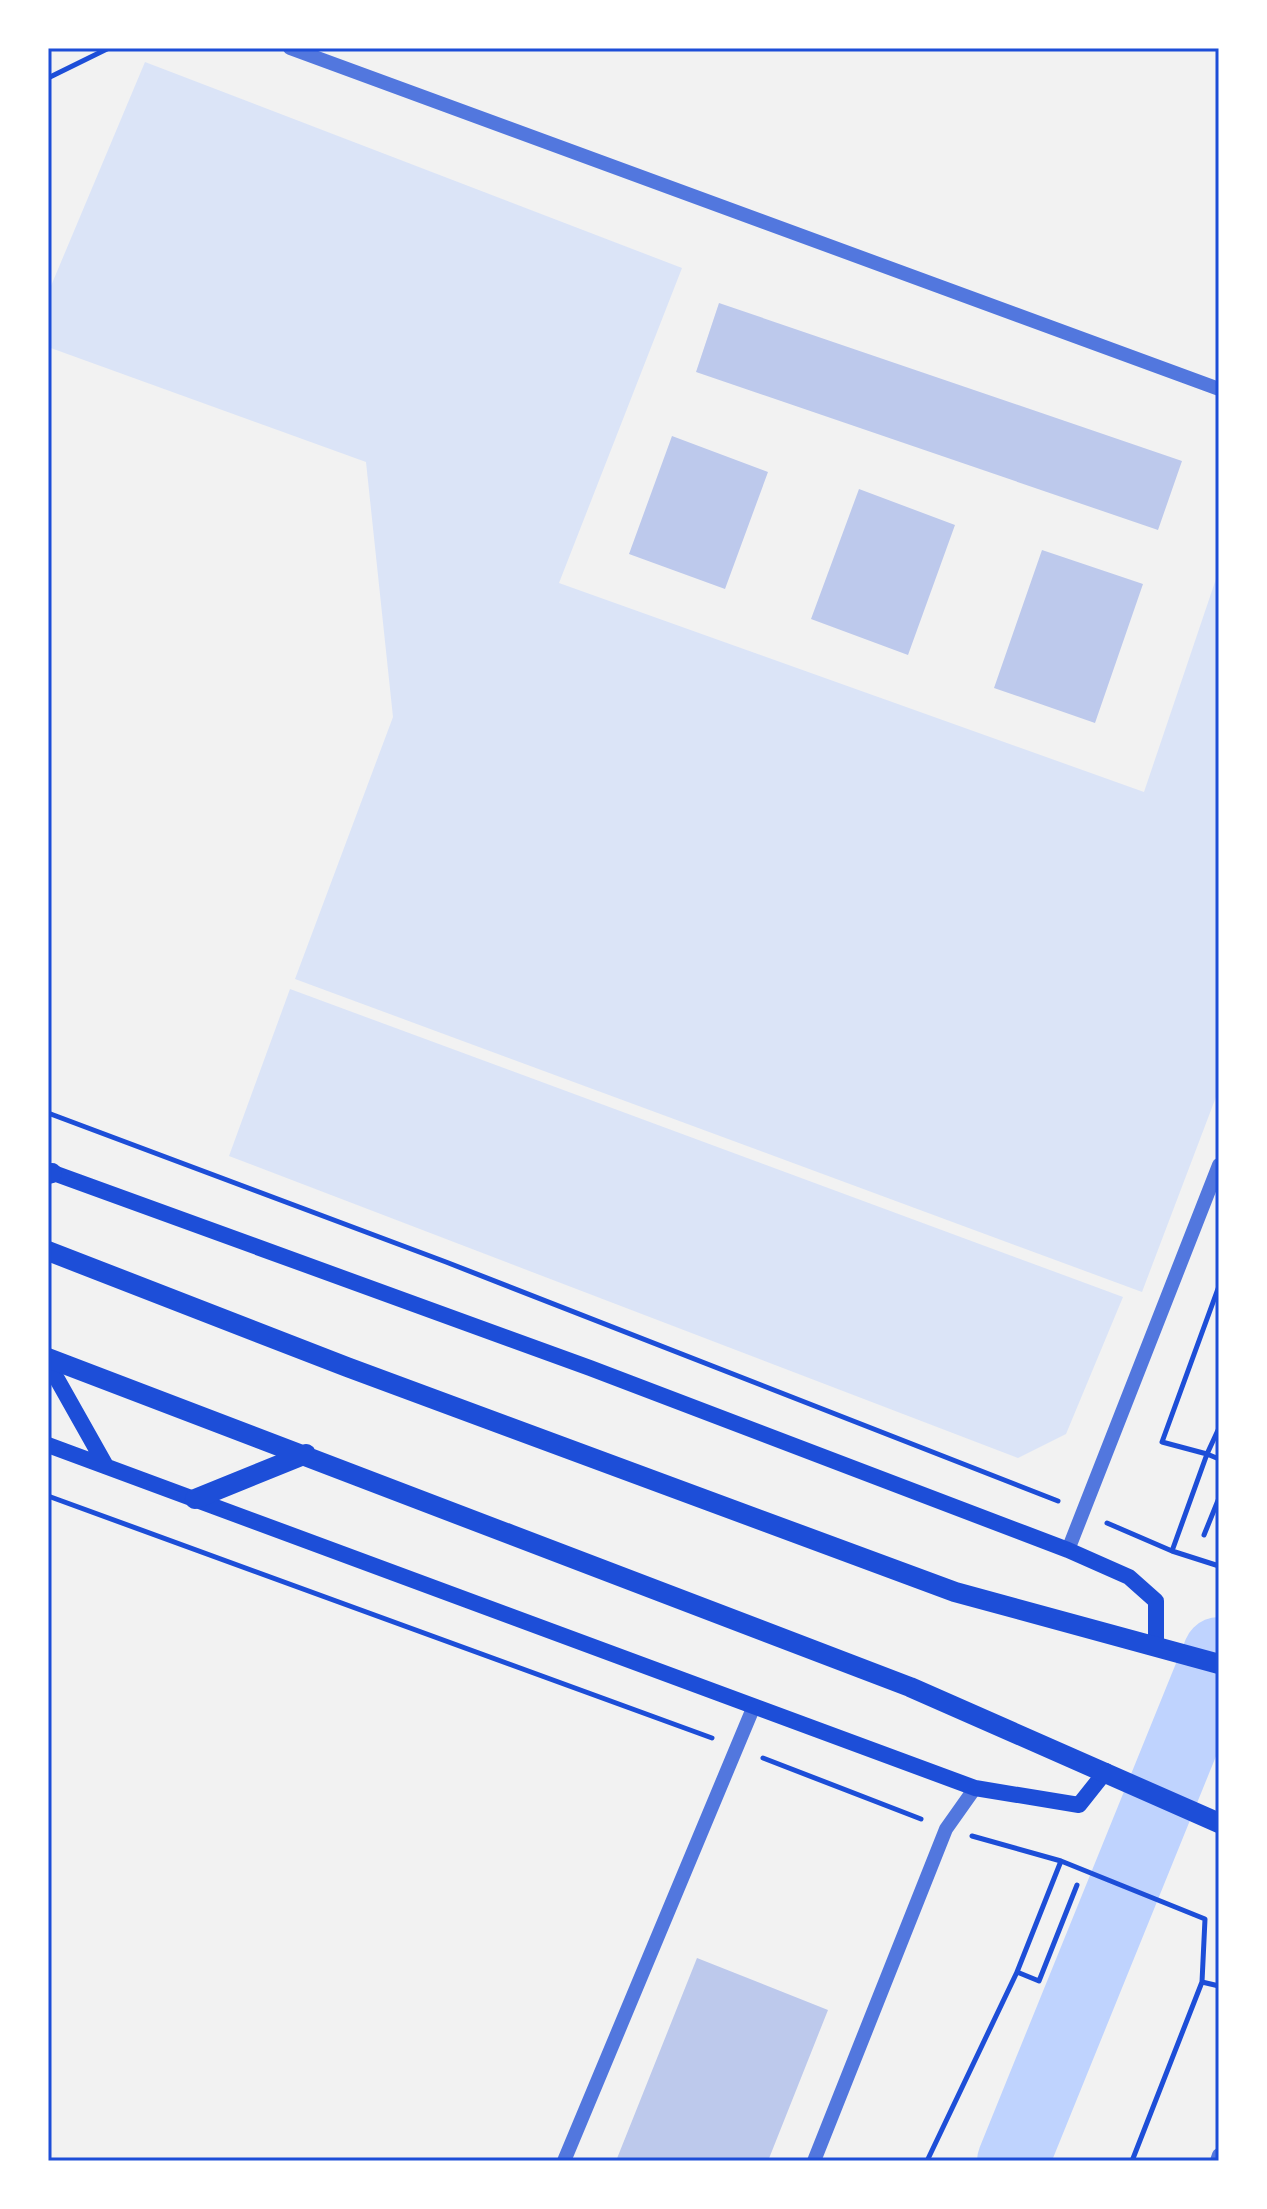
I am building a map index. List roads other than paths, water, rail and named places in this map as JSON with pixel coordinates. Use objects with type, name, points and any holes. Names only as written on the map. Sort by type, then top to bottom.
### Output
[{"type":"main road","points":[[49,1173],[590,1368],[1068,1550],[1129,1577],[1156,1601],[1156,1646]]},
{"type":"main road","points":[[48,1251],[347,1367],[955,1592],[1219,1664]]},
{"type":"main road","points":[[48,1361],[306,1454],[895,1681],[1219,1823]]},
{"type":"main road","points":[[48,1361],[106,1466]]},
{"type":"main road","points":[[48,1445],[975,1788],[1079,1805],[1106,1771]]},
{"type":"main road","points":[[195,1499],[306,1454]]},
{"type":"street","points":[[290,48],[1219,389]]},
{"type":"street","points":[[1068,1550],[1219,1165]]},
{"type":"street","points":[[564,2161],[754,1706]]},
{"type":"street","points":[[814,2161],[946,1829],[975,1788]]},
{"type":"street","points":[[1217,2161],[1219,2155]]},
{"type":"waterway","points":[[1013,2161],[1219,1653]]}]
